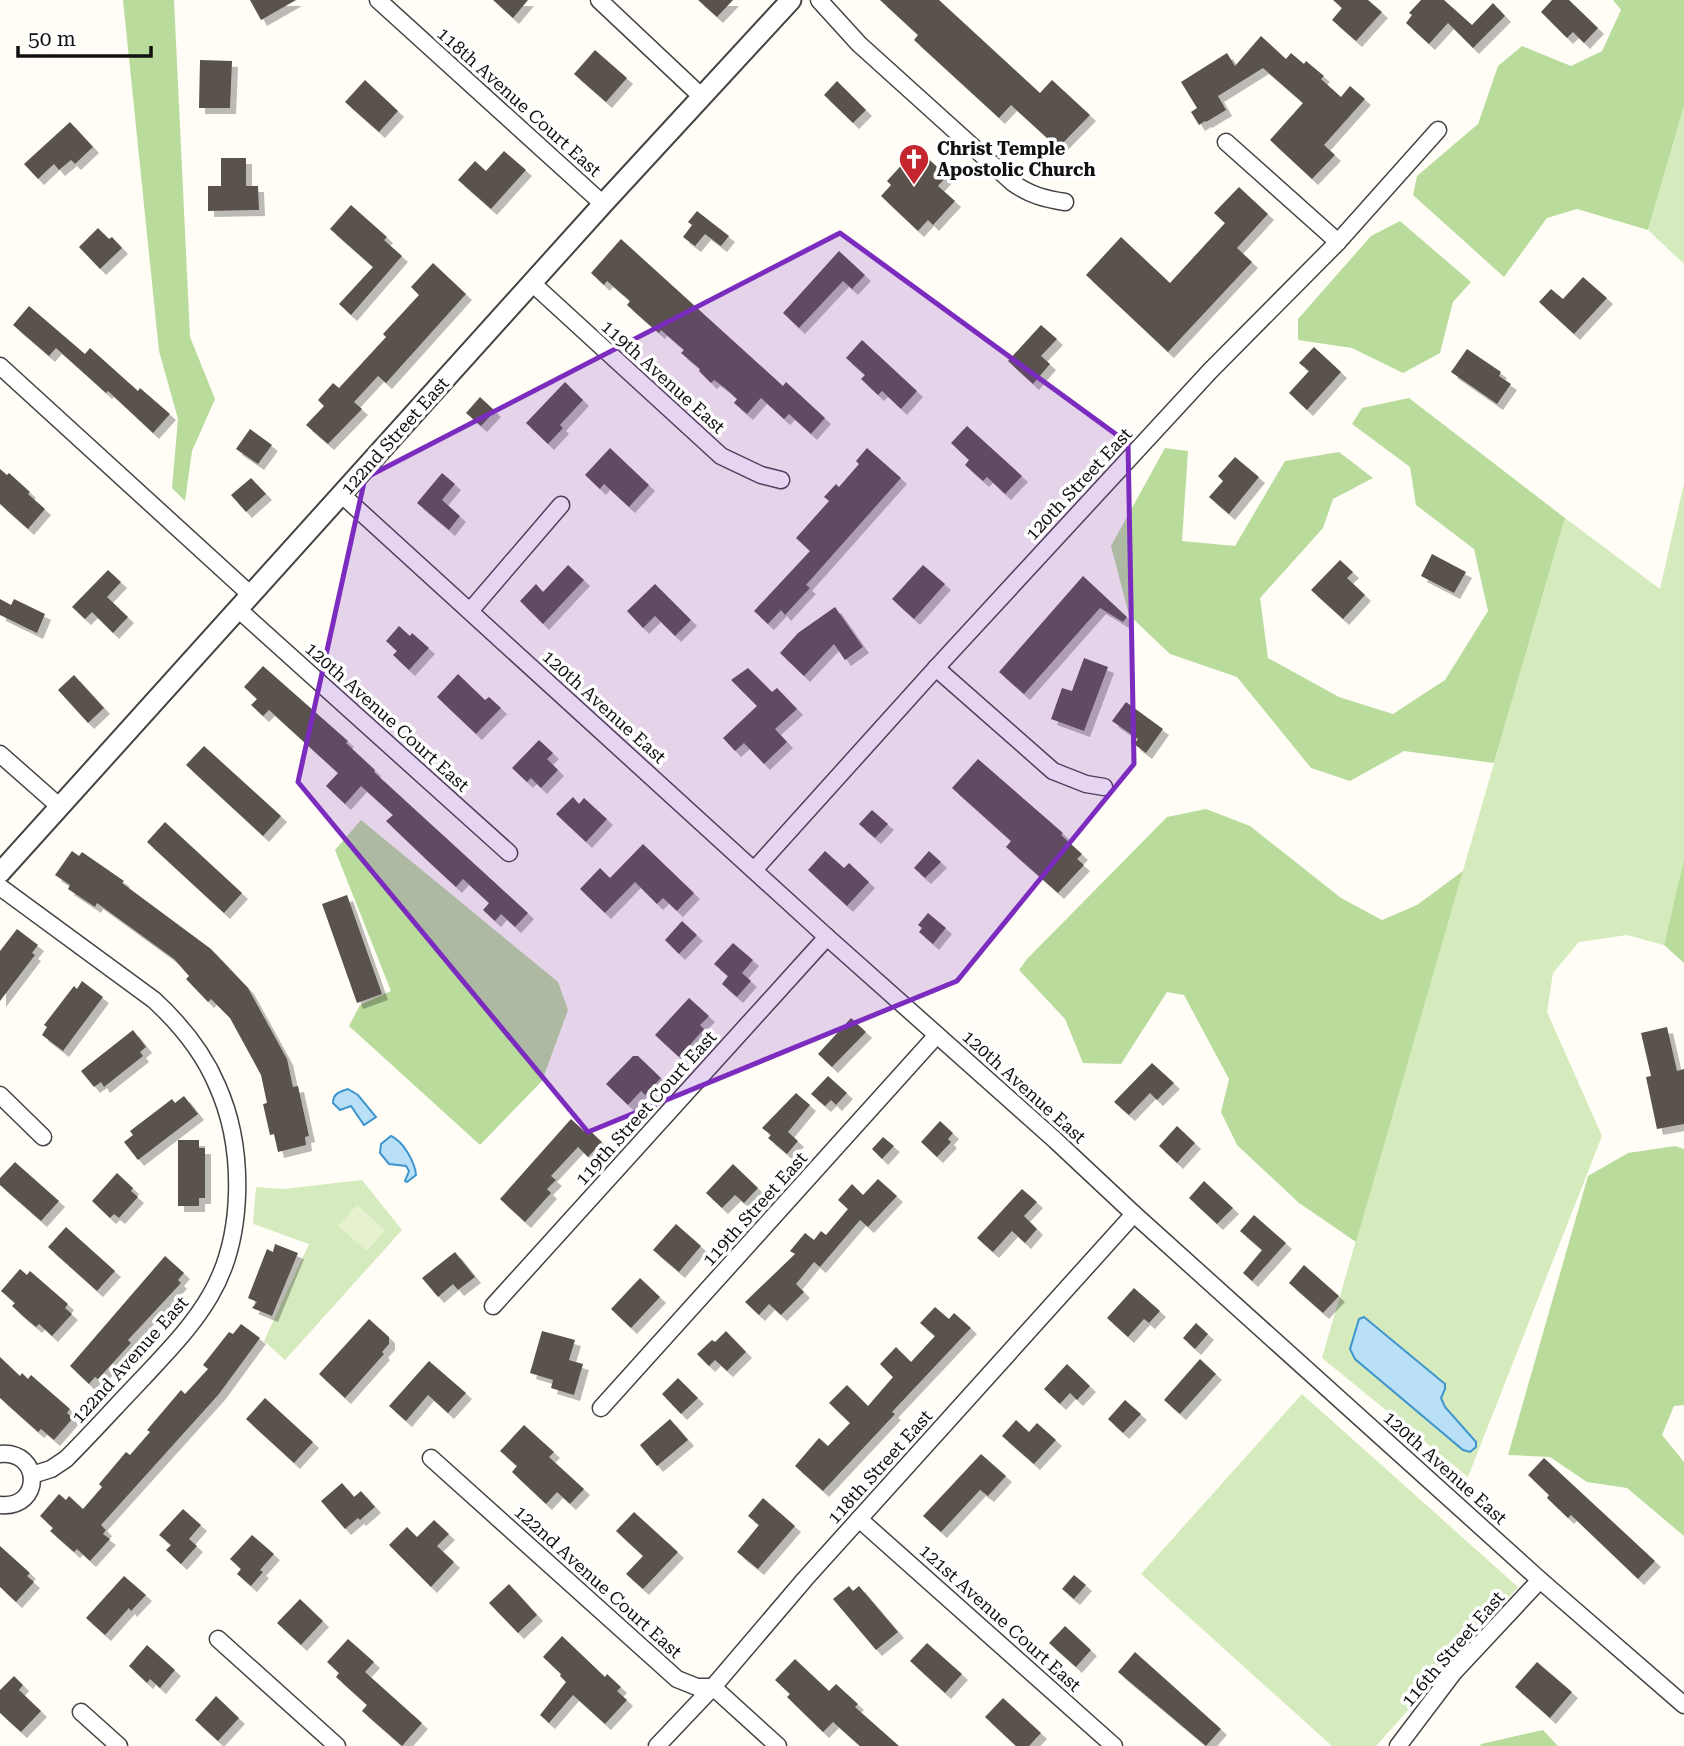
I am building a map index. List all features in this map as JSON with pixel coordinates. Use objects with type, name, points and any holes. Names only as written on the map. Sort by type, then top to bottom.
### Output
[{"type":"street","name":"118th Avenue Court East","points":[[378,0],[603,204]]},
{"type":"street","points":[[599,0],[702,97]]},
{"type":"street","name":"122nd Street East","points":[[0,873],[603,204],[791,0]]},
{"type":"street","points":[[819,0],[859,44],[1013,183],[1039,197],[1065,202]]},
{"type":"street","name":"120th Street East","points":[[754,870],[1210,371],[1338,242],[1438,130]]},
{"type":"street","points":[[1226,142],[1338,242]]},
{"type":"street","name":"119th Avenue East","points":[[532,283],[722,456],[743,467],[780,480]]},
{"type":"street","name":"120th Avenue Court East","points":[[0,366],[509,853]]},
{"type":"street","name":"120th Avenue East","points":[[342,495],[1540,1580],[1684,1704]]},
{"type":"street","points":[[470,611],[561,505]]},
{"type":"street","points":[[936,668],[1053,771],[1086,784],[1104,787]]},
{"type":"street","points":[[0,754],[60,807]]},
{"type":"street","name":"122nd Avenue East","points":[[0,887],[154,1000],[191,1040],[218,1087],[234,1149],[237,1183],[236,1215],[225,1261],[212,1293],[192,1324],[66,1459],[51,1469],[32,1475]]},
{"type":"street","name":"119th Street Court East","points":[[493,1306],[827,937]]},
{"type":"street","name":"119th Street East","points":[[601,1408],[937,1035]]},
{"type":"street","points":[[0,1095],[43,1137]]},
{"type":"street","name":"118th Street East","points":[[657,1746],[713,1687],[804,1578],[1134,1214]]},
{"type":"street","points":[[0,1454],[18,1456],[32,1475],[32,1484],[24,1499],[10,1506],[0,1505]]},
{"type":"street","name":"122nd Avenue Court East","points":[[432,1458],[677,1679],[697,1688],[713,1687]]},
{"type":"street","name":"121st Avenue Court East","points":[[859,1519],[1114,1746]]},
{"type":"street","name":"116th Street East","points":[[1398,1746],[1454,1672],[1540,1580]]},
{"type":"street","points":[[218,1639],[337,1746]]},
{"type":"street","points":[[713,1687],[778,1746]]},
{"type":"street","points":[[81,1712],[119,1746]]},
{"type":"highlighted area","points":[[840,233],[1128,443],[1134,764],[957,981],[588,1132],[298,782],[365,478]]},
{"type":"green space","points":[[123,0],[174,0],[190,337],[215,399],[192,451],[185,501],[172,488],[178,419],[159,351]]},
{"type":"green space","points":[[1613,0],[1684,0],[1684,106],[1648,230],[1577,209],[1547,218],[1504,277],[1413,195],[1417,176],[1478,124],[1498,66],[1522,46],[1571,66],[1602,51],[1621,10]]},
{"type":"green space","points":[[1684,106],[1684,264],[1648,230]]},
{"type":"green space","points":[[1400,221],[1471,282],[1453,302],[1440,353],[1403,373],[1352,348],[1298,340],[1298,319],[1371,236]]},
{"type":"green space","points":[[1409,398],[1565,518],[1494,763],[1404,751],[1350,781],[1311,768],[1237,677],[1170,654],[1129,615],[1111,546],[1165,448],[1188,451],[1182,541],[1235,546],[1285,461],[1339,452],[1373,478],[1333,499],[1323,528],[1260,598],[1268,658],[1339,697],[1393,714],[1445,680],[1488,611],[1474,549],[1416,505],[1410,467],[1352,424],[1362,408]]},
{"type":"green space","points":[[1684,483],[1684,859],[1664,945],[1627,935],[1579,942],[1553,973],[1547,1012],[1602,1136],[1468,1477],[1322,1358],[1565,518],[1660,589]]},
{"type":"green space","points":[[1206,809],[1250,826],[1341,898],[1382,920],[1417,905],[1463,871],[1356,1242],[1299,1203],[1237,1145],[1221,1112],[1229,1079],[1184,995],[1167,992],[1121,1064],[1083,1063],[1065,1019],[1019,970],[1167,817]]},
{"type":"green space","points":[[361,820],[558,982],[568,1010],[542,1081],[480,1145],[349,1026],[360,1005],[391,991],[335,850]]},
{"type":"green space","points":[[1684,859],[1684,963],[1664,945]]},
{"type":"green space","points":[[1675,1146],[1684,1149],[1684,1405],[1674,1406],[1662,1435],[1684,1462],[1684,1536],[1627,1488],[1587,1482],[1550,1457],[1508,1455],[1588,1176],[1628,1153]]},
{"type":"green space","points":[[362,1180],[402,1230],[285,1360],[264,1341],[309,1244],[253,1224],[256,1187],[283,1189]]},
{"type":"green space","points":[[357,1205],[385,1230],[367,1251],[338,1226]]},
{"type":"green space","points":[[1302,1394],[1518,1587],[1376,1746],[1332,1746],[1141,1574]]},
{"type":"green space","points":[[1543,1730],[1558,1746],[1480,1746],[1481,1744]]},
{"type":"water","points":[[348,1089],[358,1095],[376,1117],[364,1125],[351,1106],[340,1110],[333,1103],[336,1095]]},
{"type":"water","points":[[391,1136],[408,1152],[413,1164],[416,1175],[407,1182],[405,1181],[409,1171],[406,1166],[389,1164],[380,1153],[381,1144]]},
{"type":"water","points":[[1364,1317],[1445,1384],[1441,1398],[1445,1407],[1476,1442],[1476,1447],[1470,1452],[1463,1450],[1355,1359],[1350,1349],[1359,1319]]},
{"type":"building","points":[[250,0],[296,0],[261,20]]},
{"type":"building","points":[[493,0],[528,0],[513,18]]},
{"type":"building","points":[[698,0],[733,0],[717,17]]},
{"type":"building","points":[[880,0],[939,0],[1040,93],[1052,80],[1090,115],[1058,148],[1011,105],[999,118],[914,40],[918,35]]},
{"type":"building","points":[[1333,0],[1368,0],[1382,12],[1356,41],[1332,20],[1342,8]]},
{"type":"building","points":[[1421,0],[1444,0],[1472,25],[1493,3],[1505,16],[1473,48],[1448,23],[1429,44],[1406,23],[1412,15],[1409,13]]},
{"type":"building","points":[[1552,0],[1569,0],[1598,28],[1584,43],[1573,32],[1567,38],[1541,12]]},
{"type":"building","points":[[1261,36],[1286,59],[1291,53],[1304,64],[1306,61],[1324,76],[1321,79],[1341,97],[1350,86],[1365,99],[1324,145],[1335,155],[1312,179],[1270,140],[1303,103],[1263,68],[1218,96],[1226,110],[1199,125],[1191,112],[1197,108],[1181,82],[1227,53],[1235,66]]},
{"type":"building","points":[[595,50],[627,78],[606,102],[574,74]]},
{"type":"building","points":[[200,60],[232,61],[230,108],[199,108]]},
{"type":"building","points":[[365,80],[398,111],[379,132],[345,102]]},
{"type":"building","points":[[837,81],[866,110],[853,123],[824,95]]},
{"type":"building","points":[[70,122],[93,147],[75,164],[71,160],[59,170],[54,164],[38,179],[24,164]]},
{"type":"building","points":[[504,151],[526,170],[491,209],[458,180],[475,161],[486,171]]},
{"type":"building","name":"Christ Temple Apostolic Church","points":[[921,152],[947,176],[938,186],[955,201],[933,225],[928,220],[918,231],[881,196],[891,185],[887,181],[907,159],[911,163]]},
{"type":"building","points":[[221,158],[246,158],[246,186],[258,186],[259,210],[208,211],[208,186],[221,186]]},
{"type":"building","points":[[1239,187],[1268,214],[1237,248],[1252,262],[1168,352],[1086,275],[1121,237],[1170,283],[1225,223],[1214,213]]},
{"type":"building","points":[[351,205],[387,237],[384,240],[402,256],[351,315],[339,304],[373,267],[330,229]]},
{"type":"building","points":[[697,211],[729,236],[721,246],[705,234],[695,246],[683,237],[692,225],[688,222]]},
{"type":"building","points":[[98,228],[122,248],[100,269],[79,247]]},
{"type":"building","points":[[621,239],[783,386],[786,382],[825,418],[811,434],[789,414],[784,419],[761,398],[747,414],[734,403],[737,399],[714,380],[711,383],[700,369],[681,353],[684,350],[661,330],[659,333],[627,305],[630,301],[607,281],[604,285],[591,273]]},
{"type":"building","points":[[839,251],[865,275],[852,289],[843,281],[799,328],[783,313]]},
{"type":"building","points":[[433,263],[466,294],[386,383],[378,376],[354,402],[362,409],[328,444],[306,425],[324,406],[318,400],[333,383],[339,388],[386,337],[383,334],[419,295],[411,287]]},
{"type":"building","points":[[1583,277],[1607,298],[1574,334],[1539,302],[1551,289],[1563,299]]},
{"type":"building","points":[[29,306],[85,354],[90,348],[138,391],[140,388],[170,414],[153,433],[56,348],[49,356],[13,325]]},
{"type":"building","points":[[1041,325],[1057,339],[1041,356],[1050,364],[1033,384],[1008,361]]},
{"type":"building","points":[[862,340],[917,391],[901,409],[882,391],[878,395],[861,379],[865,375],[846,358]]},
{"type":"building","points":[[1314,347],[1341,372],[1307,410],[1289,393],[1309,371],[1299,363]]},
{"type":"building","points":[[1467,349],[1501,372],[1499,376],[1511,384],[1497,404],[1451,372]]},
{"type":"building","points":[[565,382],[583,400],[560,425],[563,428],[548,444],[526,423]]},
{"type":"building","points":[[480,397],[495,411],[481,426],[466,413]]},
{"type":"building","points":[[967,426],[1022,476],[1005,494],[987,477],[983,481],[965,465],[969,460],[951,443]]},
{"type":"building","points":[[250,429],[272,445],[258,464],[236,449]]},
{"type":"building","points":[[610,448],[649,485],[629,507],[604,484],[600,489],[585,475]]},
{"type":"building","points":[[867,448],[901,478],[806,585],[810,588],[785,615],[781,610],[768,624],[754,611],[810,551],[796,538],[829,501],[824,497],[836,484],[839,487],[859,464],[856,461]]},
{"type":"building","points":[[1235,457],[1259,477],[1229,514],[1209,497],[1223,481],[1218,476]]},
{"type":"building","points":[[0,469],[7,475],[9,473],[45,509],[28,529],[0,504]]},
{"type":"building","points":[[442,473],[455,484],[442,500],[460,516],[449,530],[417,503]]},
{"type":"building","points":[[251,478],[266,494],[246,512],[231,495]]},
{"type":"building","points":[[1432,554],[1466,572],[1454,593],[1421,576]]},
{"type":"building","points":[[1340,560],[1353,572],[1347,578],[1365,595],[1343,619],[1311,590]]},
{"type":"building","points":[[568,565],[584,580],[543,624],[520,601],[536,584],[543,592]]},
{"type":"building","points":[[923,565],[945,584],[914,619],[892,599]]},
{"type":"building","points":[[108,570],[121,582],[107,597],[128,617],[113,633],[92,612],[85,619],[72,607]]},
{"type":"building","points":[[1083,576],[1127,617],[1123,622],[1100,608],[1024,694],[999,672]]},
{"type":"building","points":[[655,584],[691,620],[675,636],[655,616],[643,628],[627,611]]},
{"type":"building","points":[[0,599],[11,605],[14,599],[45,614],[37,633],[0,615]]},
{"type":"building","points":[[835,607],[863,647],[845,660],[834,644],[804,676],[780,653],[798,633]]},
{"type":"building","points":[[399,626],[429,648],[409,670],[393,655],[397,651],[386,641]]},
{"type":"building","points":[[1084,658],[1108,667],[1084,731],[1051,719],[1062,688],[1072,691]]},
{"type":"building","points":[[263,666],[348,741],[346,743],[375,770],[374,772],[528,913],[515,927],[501,914],[495,921],[483,910],[489,903],[463,879],[456,887],[386,821],[393,815],[361,786],[345,804],[326,786],[338,773],[269,710],[263,716],[251,705],[257,699],[244,687]]},
{"type":"building","points":[[748,668],[772,692],[777,688],[797,709],[775,729],[787,742],[764,764],[744,743],[735,751],[723,738],[757,706],[731,680]]},
{"type":"building","points":[[458,674],[485,700],[489,697],[501,708],[476,734],[437,697]]},
{"type":"building","points":[[74,675],[104,708],[88,723],[58,690]]},
{"type":"building","points":[[1126,702],[1163,729],[1146,753],[1134,744],[1138,739],[1112,721]]},
{"type":"building","points":[[539,740],[553,753],[547,759],[558,770],[541,788],[531,778],[527,782],[512,768]]},
{"type":"building","points":[[204,746],[281,816],[263,836],[186,765]]},
{"type":"building","points":[[978,759],[1063,833],[1061,835],[1082,854],[1077,859],[1084,865],[1058,893],[1006,847],[1011,841],[952,788]]},
{"type":"building","points":[[573,797],[579,804],[584,798],[607,819],[586,842],[556,814]]},
{"type":"building","points":[[872,810],[888,824],[875,838],[859,824]]},
{"type":"building","points":[[165,822],[242,893],[224,913],[147,842]]},
{"type":"building","points":[[643,844],[694,893],[677,911],[663,898],[657,904],[635,882],[605,913],[580,889],[600,868],[610,878]]},
{"type":"building","points":[[72,851],[79,856],[82,852],[124,881],[122,883],[211,949],[248,988],[287,1059],[293,1087],[298,1086],[309,1136],[305,1137],[306,1145],[278,1152],[274,1134],[270,1135],[263,1104],[267,1103],[261,1075],[230,1018],[211,999],[208,1002],[186,979],[189,976],[174,959],[97,903],[95,907],[68,889],[70,885],[55,875]]},
{"type":"building","points":[[825,851],[844,868],[849,863],[869,882],[847,906],[808,870]]},
{"type":"building","points":[[929,851],[941,862],[925,878],[914,868]]},
{"type":"building","points":[[347,895],[382,994],[357,1003],[322,904]]},
{"type":"building","points":[[928,913],[946,928],[933,944],[919,932],[922,928],[918,925]]},
{"type":"building","points":[[682,921],[697,935],[679,954],[665,940]]},
{"type":"building","points":[[17,929],[38,945],[32,953],[35,955],[0,1001],[0,951]]},
{"type":"building","points":[[733,943],[753,960],[742,973],[751,981],[737,997],[722,984],[728,976],[714,964]]},
{"type":"building","points":[[82,981],[103,997],[63,1051],[42,1035],[47,1027],[44,1025],[74,986],[77,989]]},
{"type":"building","points":[[689,998],[709,1016],[700,1025],[704,1029],[679,1057],[655,1035]]},
{"type":"building","points":[[851,1018],[866,1032],[832,1067],[818,1054]]},
{"type":"building","points":[[1667,1027],[1677,1071],[1684,1069],[1684,1124],[1657,1129],[1646,1077],[1651,1076],[1641,1033]]},
{"type":"building","points":[[133,1030],[146,1047],[140,1052],[143,1056],[104,1087],[101,1082],[94,1087],[81,1071]]},
{"type":"building","points":[[633,1056],[638,1056],[661,1078],[645,1095],[641,1091],[628,1105],[606,1084]]},
{"type":"building","points":[[1152,1063],[1174,1083],[1157,1100],[1150,1093],[1129,1115],[1114,1102]]},
{"type":"building","points":[[828,1076],[847,1093],[836,1105],[831,1100],[825,1106],[811,1094]]},
{"type":"building","points":[[796,1093],[810,1105],[788,1132],[798,1141],[787,1154],[768,1138],[771,1135],[762,1128]]},
{"type":"building","points":[[184,1096],[198,1114],[138,1160],[124,1142],[133,1135],[130,1131],[172,1099],[175,1103]]},
{"type":"building","points":[[571,1119],[584,1131],[587,1128],[602,1142],[588,1157],[578,1147],[551,1176],[556,1180],[547,1189],[551,1193],[525,1222],[500,1199]]},
{"type":"building","points":[[940,1121],[953,1133],[948,1139],[951,1142],[937,1157],[921,1142]]},
{"type":"building","points":[[1177,1126],[1195,1143],[1177,1163],[1159,1146]]},
{"type":"building","points":[[883,1137],[894,1146],[882,1159],[872,1149]]},
{"type":"building","points":[[178,1140],[199,1140],[199,1148],[205,1148],[205,1198],[199,1198],[199,1206],[178,1206]]},
{"type":"building","points":[[15,1162],[59,1201],[41,1221],[0,1185],[0,1178]]},
{"type":"building","points":[[733,1164],[758,1188],[744,1203],[735,1195],[722,1208],[706,1193]]},
{"type":"building","points":[[117,1173],[133,1188],[131,1191],[138,1197],[119,1218],[114,1214],[110,1218],[92,1201]]},
{"type":"building","points":[[878,1179],[897,1196],[868,1227],[860,1220],[820,1267],[814,1262],[796,1284],[804,1292],[781,1315],[769,1304],[759,1315],[745,1302],[795,1254],[790,1251],[805,1233],[814,1240],[821,1231],[826,1235],[848,1209],[838,1200],[852,1184],[863,1195]]},
{"type":"building","points":[[1204,1181],[1233,1208],[1217,1224],[1189,1198]]},
{"type":"building","points":[[1022,1189],[1037,1202],[1024,1216],[1037,1229],[1025,1243],[1012,1231],[993,1252],[977,1238]]},
{"type":"building","points":[[1254,1215],[1286,1243],[1252,1281],[1243,1273],[1262,1250],[1240,1231]]},
{"type":"building","points":[[676,1224],[701,1246],[679,1272],[653,1250]]},
{"type":"building","points":[[66,1227],[115,1271],[97,1291],[48,1247]]},
{"type":"building","points":[[275,1244],[298,1253],[272,1316],[252,1308],[257,1302],[248,1298],[267,1249],[273,1252]]},
{"type":"building","points":[[455,1252],[475,1277],[458,1290],[453,1284],[438,1297],[422,1278]]},
{"type":"building","points":[[165,1256],[184,1273],[178,1280],[181,1283],[128,1340],[131,1343],[98,1379],[95,1377],[89,1384],[70,1366]]},
{"type":"building","points":[[1304,1265],[1339,1296],[1323,1313],[1289,1283]]},
{"type":"building","points":[[20,1269],[27,1275],[30,1271],[68,1304],[65,1308],[72,1314],[52,1336],[39,1324],[36,1327],[24,1317],[12,1306],[15,1303],[1,1291]]},
{"type":"building","points":[[640,1278],[660,1297],[631,1328],[611,1309]]},
{"type":"building","points":[[1134,1288],[1160,1311],[1149,1323],[1144,1319],[1128,1337],[1107,1318]]},
{"type":"building","points":[[935,1307],[949,1319],[954,1313],[971,1328],[823,1491],[795,1466],[819,1438],[828,1446],[850,1423],[829,1403],[847,1385],[868,1406],[893,1377],[880,1364],[896,1347],[911,1362],[935,1336],[920,1323]]},
{"type":"building","points":[[369,1319],[389,1337],[389,1344],[382,1352],[384,1354],[345,1398],[319,1374]]},
{"type":"building","points":[[1196,1323],[1208,1334],[1195,1349],[1183,1338]]},
{"type":"building","points":[[241,1324],[260,1338],[219,1394],[101,1525],[106,1530],[103,1534],[110,1539],[90,1561],[77,1549],[74,1552],[50,1531],[53,1528],[40,1516],[59,1494],[66,1500],[69,1496],[83,1509],[102,1487],[99,1484],[126,1452],[130,1455],[181,1390],[185,1394],[208,1369],[203,1365],[229,1332],[233,1334]]},
{"type":"building","points":[[542,1331],[575,1340],[569,1360],[583,1364],[574,1395],[551,1388],[553,1380],[530,1373]]},
{"type":"building","points":[[726,1331],[746,1352],[727,1371],[715,1360],[709,1366],[697,1354]]},
{"type":"building","points":[[0,1357],[20,1376],[22,1373],[28,1379],[31,1375],[70,1409],[67,1413],[73,1418],[54,1440],[41,1429],[38,1432],[0,1398]]},
{"type":"building","points":[[1200,1359],[1216,1374],[1180,1414],[1164,1400]]},
{"type":"building","points":[[429,1361],[466,1393],[448,1413],[428,1395],[406,1421],[389,1406]]},
{"type":"building","points":[[1067,1364],[1090,1386],[1077,1400],[1070,1393],[1060,1404],[1044,1389]]},
{"type":"building","points":[[678,1378],[698,1398],[681,1414],[662,1394]]},
{"type":"building","points":[[265,1398],[313,1442],[294,1463],[246,1419]]},
{"type":"building","points":[[1125,1400],[1141,1414],[1123,1433],[1108,1419]]},
{"type":"building","points":[[670,1419],[688,1440],[657,1466],[640,1445]]},
{"type":"building","points":[[1016,1420],[1029,1432],[1037,1423],[1056,1440],[1034,1464],[1002,1436]]},
{"type":"building","points":[[524,1425],[554,1452],[549,1457],[584,1489],[570,1504],[557,1492],[546,1504],[512,1472],[517,1466],[500,1451]]},
{"type":"building","points":[[981,1454],[1006,1476],[988,1496],[980,1490],[941,1532],[923,1516]]},
{"type":"building","points":[[1544,1458],[1655,1561],[1638,1579],[1571,1515],[1568,1518],[1528,1475]]},
{"type":"building","points":[[342,1483],[354,1497],[361,1491],[375,1507],[345,1529],[321,1501]]},
{"type":"building","points":[[763,1498],[795,1526],[758,1569],[737,1552],[759,1525],[748,1516]]},
{"type":"building","points":[[183,1509],[201,1525],[189,1539],[197,1546],[181,1564],[166,1550],[171,1545],[159,1535]]},
{"type":"building","points":[[634,1512],[678,1552],[643,1589],[626,1574],[643,1556],[616,1531]]},
{"type":"building","points":[[434,1520],[449,1534],[437,1546],[454,1562],[431,1587],[389,1545],[407,1527],[417,1537]]},
{"type":"building","points":[[252,1535],[274,1554],[251,1586],[237,1574],[241,1569],[230,1559]]},
{"type":"building","points":[[0,1546],[30,1573],[27,1576],[34,1582],[16,1602],[0,1587]]},
{"type":"building","points":[[1074,1575],[1086,1585],[1074,1599],[1062,1589]]},
{"type":"building","points":[[124,1576],[146,1595],[131,1611],[129,1608],[105,1635],[86,1618]]},
{"type":"building","points":[[509,1584],[537,1615],[518,1633],[489,1603]]},
{"type":"building","points":[[849,1586],[853,1591],[859,1586],[898,1632],[876,1650],[833,1599]]},
{"type":"building","points":[[300,1599],[323,1621],[301,1645],[277,1623]]},
{"type":"building","points":[[1065,1626],[1091,1650],[1076,1667],[1049,1643]]},
{"type":"building","points":[[562,1636],[605,1677],[607,1674],[621,1687],[617,1691],[627,1700],[605,1724],[573,1695],[549,1723],[540,1715],[566,1682],[543,1657]]},
{"type":"building","points":[[348,1639],[374,1662],[365,1672],[422,1723],[402,1746],[362,1711],[367,1705],[336,1677],[339,1673],[327,1662]]},
{"type":"building","points":[[927,1643],[962,1674],[945,1693],[910,1661]]},
{"type":"building","points":[[147,1645],[175,1670],[160,1688],[150,1679],[147,1683],[129,1666]]},
{"type":"building","points":[[1135,1652],[1221,1729],[1206,1746],[1118,1672]]},
{"type":"building","points":[[795,1659],[829,1691],[836,1684],[858,1704],[855,1707],[899,1746],[860,1746],[833,1722],[823,1732],[787,1697],[790,1694],[775,1680]]},
{"type":"building","points":[[1537,1662],[1572,1692],[1550,1718],[1515,1687]]},
{"type":"building","points":[[14,1676],[23,1685],[19,1690],[41,1711],[21,1732],[0,1713],[0,1690]]},
{"type":"building","points":[[216,1696],[239,1718],[218,1741],[195,1720]]},
{"type":"building","points":[[1003,1698],[1041,1733],[1029,1746],[1016,1746],[985,1717]]},
{"type":"place","name":"Christ Temple Apostolic Church","points":[[914,186]]}]
